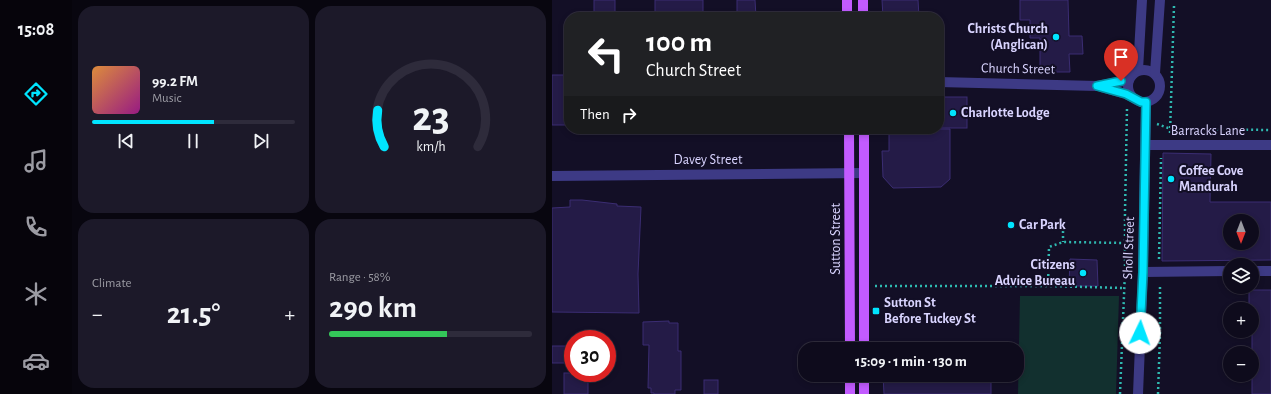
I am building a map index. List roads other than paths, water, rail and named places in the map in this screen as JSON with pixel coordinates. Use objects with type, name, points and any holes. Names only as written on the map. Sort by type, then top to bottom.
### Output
[{"type":"main road","points":[[847,0],[847,12]]},
{"type":"main road","points":[[863,0],[863,12]]},
{"type":"main road","name":"Sutton Street","points":[[849,134],[850,342]]},
{"type":"main road","name":"Sutton Street","points":[[864,134],[864,342]]},
{"type":"main road","points":[[850,382],[850,394]]},
{"type":"main road","points":[[864,382],[864,394]]},
{"type":"street","points":[[1138,70],[1142,0]]},
{"type":"street","points":[[1155,73],[1147,70],[1138,70],[1134,73],[1129,80],[1128,87],[1130,101],[1146,102],[1152,100],[1156,97],[1160,88],[1158,78],[1155,73],[1160,0]]},
{"type":"street","name":"Church Street","points":[[944,82],[1097,86],[1129,80]]},
{"type":"street","name":"Church Street","points":[[1097,86],[1126,94],[1130,101]]},
{"type":"street","name":"Sholl Street","points":[[1138,394],[1143,272],[1146,102]]},
{"type":"street","name":"Barracks Lane","points":[[1146,145],[1271,145]]},
{"type":"street","name":"Davey Street","points":[[552,176],[864,173]]},
{"type":"street","points":[[1259,272],[1271,271]]},
{"type":"street","points":[[1143,272],[1223,272]]},
{"type":"place","name":"Christs Church (Anglican)","points":[[1056,37]]},
{"type":"place","name":"Charlotte Lodge","points":[[953,113]]},
{"type":"place","name":"Coffee Cove Mandurah","points":[[1171,179]]},
{"type":"place","name":"Car Park","points":[[1011,225]]},
{"type":"place","name":"Citizens Advice Bureau","points":[[1083,273]]},
{"type":"place","name":"Sutton St Before Tuckey St","points":[[876,311]]}]
